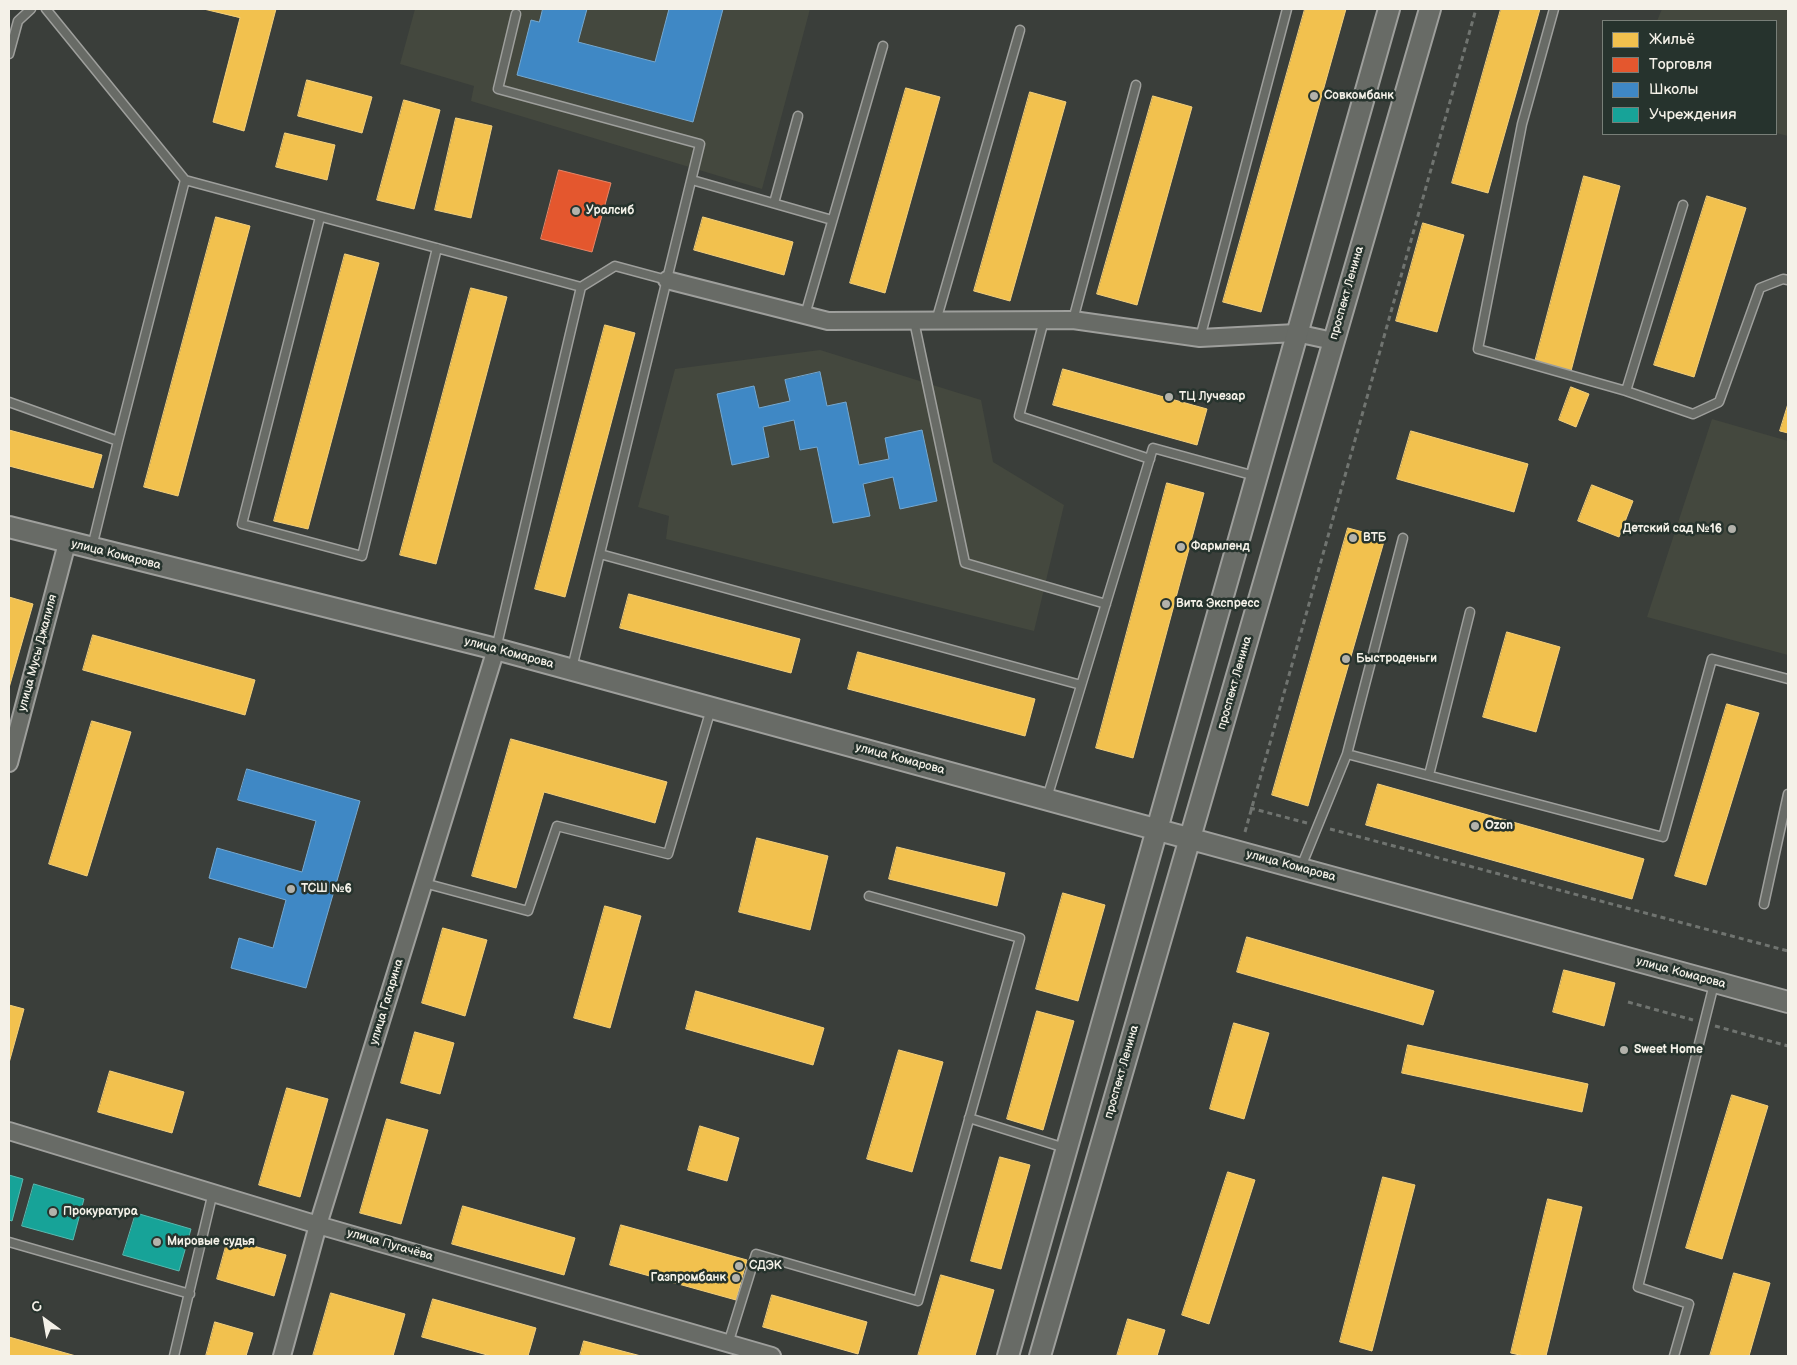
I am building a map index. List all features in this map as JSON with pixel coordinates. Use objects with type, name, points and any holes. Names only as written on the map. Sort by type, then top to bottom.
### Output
[{"type":"street","points":[[1008,1356],[1389,9]]},
{"type":"street","name":"проспект Ленина","points":[[1040,1356],[1430,9]]},
{"type":"street","points":[[667,280],[828,321],[1073,320],[1200,338],[1296,333],[1334,341]]},
{"type":"street","name":"улица Комарова","points":[[9,527],[496,649],[1788,1002]]},
{"type":"street","name":"улица Мусы Джалиля","points":[[9,763],[67,542]]},
{"type":"street","name":"улица Гагарина","points":[[282,1356],[318,1224],[496,649]]},
{"type":"street","name":"улица Пугачёва","points":[[9,1131],[318,1224],[772,1356]]},
{"type":"lane","points":[[9,54],[18,21],[31,9]]},
{"type":"lane","points":[[46,9],[185,180],[581,287]]},
{"type":"lane","points":[[1200,338],[1287,9]]},
{"type":"lane","points":[[1554,9],[1522,124],[1478,349],[1626,391],[1693,414],[1719,402],[1760,288],[1783,279],[1788,280]]},
{"type":"lane","points":[[516,14],[498,89],[700,144],[571,670]]},
{"type":"lane","points":[[936,320],[1020,30]]},
{"type":"lane","points":[[805,315],[883,46]]},
{"type":"lane","points":[[1073,320],[1136,86]]},
{"type":"lane","points":[[774,203],[798,116]]},
{"type":"lane","points":[[92,549],[185,180]]},
{"type":"lane","points":[[692,180],[832,220]]},
{"type":"lane","points":[[1626,391],[1683,205]]},
{"type":"lane","points":[[320,217],[242,524],[362,556],[437,248]]},
{"type":"lane","points":[[496,649],[581,287],[615,266],[667,280]]},
{"type":"lane","points":[[1044,320],[1019,416],[1150,458]]},
{"type":"lane","points":[[914,321],[965,563],[1106,604]]},
{"type":"lane","points":[[9,402],[118,441]]},
{"type":"lane","points":[[1046,799],[1153,448],[1256,476]]},
{"type":"lane","points":[[1300,869],[1347,754],[1403,538]]},
{"type":"lane","points":[[600,554],[1082,684]]},
{"type":"lane","points":[[1429,776],[1470,612]]},
{"type":"lane","points":[[1347,754],[1663,837],[1712,659],[1788,679]]},
{"type":"lane","points":[[424,883],[528,911],[557,826],[668,854],[711,708]]},
{"type":"lane","points":[[1764,904],[1788,794]]},
{"type":"lane","points":[[728,1344],[756,1254],[918,1301],[1020,938],[870,896]]},
{"type":"lane","points":[[1674,1356],[1689,1304],[1638,1287],[1714,982]]},
{"type":"lane","points":[[969,1118],[1067,1149]]},
{"type":"lane","points":[[174,1356],[213,1192]]},
{"type":"lane","points":[[9,1242],[190,1294]]},
{"type":"path","points":[[1245,832],[1250,808],[1476,9]]},
{"type":"path","points":[[1250,808],[1788,951]]},
{"type":"shaded area","points":[[415,9],[810,9],[762,189],[471,101],[474,86],[400,64]]},
{"type":"shaded area","points":[[1662,9],[1788,9],[1788,136],[1777,133],[1777,20],[1657,20]]},
{"type":"shaded area","points":[[820,350],[981,400],[993,462],[1064,505],[1034,631],[666,539],[669,516],[638,507],[675,369]]},
{"type":"shaded area","name":"Детский сад №16","points":[[1712,419],[1788,441],[1788,655],[1647,617]]},
{"type":"building: Жильё","points":[[204,9],[276,9],[244,131],[213,122],[240,18]]},
{"type":"building: Жильё","points":[[1305,9],[1346,9],[1261,312],[1223,302]]},
{"type":"building: Жильё","points":[[1501,9],[1540,9],[1488,193],[1452,183]]},
{"type":"building: Жильё","points":[[307,80],[372,97],[362,133],[298,116]]},
{"type":"building: Жильё","points":[[906,88],[940,97],[885,293],[850,283]]},
{"type":"building: Жильё","points":[[1030,92],[1066,102],[1010,301],[974,291]]},
{"type":"building: Жильё","points":[[1153,96],[1192,107],[1137,305],[1097,294]]},
{"type":"building: Жильё","points":[[404,100],[440,110],[414,209],[377,200]]},
{"type":"building: Жильё","points":[[456,118],[492,126],[471,218],[435,210]]},
{"type":"building: Жильё","points":[[285,133],[335,145],[327,180],[276,167]]},
{"type":"building: Жильё","points":[[1584,176],[1620,186],[1571,371],[1535,362]]},
{"type":"building: Жильё","points":[[1707,196],[1746,208],[1694,377],[1654,365]]},
{"type":"building: Жильё","points":[[216,217],[250,226],[178,496],[144,487]]},
{"type":"building: Жильё","points":[[703,217],[793,242],[784,275],[694,250]]},
{"type":"building: Жильё","points":[[1423,223],[1464,235],[1437,332],[1396,321]]},
{"type":"building: Жильё","points":[[345,254],[379,263],[308,529],[274,521]]},
{"type":"building: Жильё","points":[[471,288],[507,297],[436,564],[400,555]]},
{"type":"building: Жильё","points":[[605,325],[635,333],[565,597],[535,589]]},
{"type":"building: Жильё","points":[[1063,369],[1207,409],[1197,445],[1053,405]]},
{"type":"building: Жильё","points":[[1571,387],[1589,394],[1576,427],[1559,420]]},
{"type":"building: Жильё","points":[[1788,404],[1788,433],[1780,431]]},
{"type":"building: Жильё","points":[[9,430],[102,455],[93,488],[9,466]]},
{"type":"building: Жильё","points":[[1411,431],[1528,464],[1514,512],[1397,479]]},
{"type":"building: Жильё","points":[[1167,483],[1204,493],[1133,758],[1096,748]]},
{"type":"building: Жильё","points":[[1592,485],[1633,501],[1619,537],[1578,521]]},
{"type":"building: Жильё","points":[[1348,528],[1385,538],[1308,806],[1272,795]]},
{"type":"building: Жильё","points":[[629,594],[800,639],[791,673],[620,628]]},
{"type":"building: Жильё","points":[[9,597],[33,604],[9,688]]},
{"type":"building: Жильё","points":[[1507,632],[1560,647],[1536,732],[1483,717]]},
{"type":"building: Жильё","points":[[93,635],[255,680],[245,715],[83,670]]},
{"type":"building: Жильё","points":[[858,652],[1035,699],[1025,736],[848,689]]},
{"type":"building: Жильё","points":[[1727,704],[1759,713],[1706,885],[1675,876]]},
{"type":"building: Жильё","points":[[92,721],[131,732],[87,876],[49,864]]},
{"type":"building: Жильё","points":[[511,739],[667,782],[655,823],[544,792],[516,888],[472,876]]},
{"type":"building: Жильё","points":[[1378,784],[1644,859],[1632,899],[1366,825]]},
{"type":"building: Жильё","points":[[757,838],[828,856],[810,930],[739,912]]},
{"type":"building: Жильё","points":[[897,847],[1005,873],[997,906],[889,879]]},
{"type":"building: Жильё","points":[[1063,893],[1105,905],[1078,1001],[1036,989]]},
{"type":"building: Жильё","points":[[605,906],[641,916],[610,1028],[574,1018]]},
{"type":"building: Жильё","points":[[443,928],[487,940],[465,1016],[422,1003]]},
{"type":"building: Жильё","points":[[1247,937],[1434,991],[1423,1025],[1237,972]]},
{"type":"building: Жильё","points":[[1564,970],[1615,983],[1604,1026],[1553,1012]]},
{"type":"building: Жильё","points":[[696,991],[824,1028],[813,1065],[686,1029]]},
{"type":"building: Жильё","points":[[9,1005],[24,1009],[9,1063]]},
{"type":"building: Жильё","points":[[1037,1011],[1074,1021],[1043,1130],[1007,1119]]},
{"type":"building: Жильё","points":[[1234,1023],[1269,1033],[1244,1119],[1210,1109]]},
{"type":"building: Жильё","points":[[415,1032],[454,1043],[440,1094],[401,1083]]},
{"type":"building: Жильё","points":[[1408,1045],[1588,1084],[1582,1112],[1402,1073]]},
{"type":"building: Жильё","points":[[899,1050],[943,1062],[912,1172],[867,1159]]},
{"type":"building: Жильё","points":[[110,1071],[184,1092],[172,1133],[98,1112]]},
{"type":"building: Жильё","points":[[287,1088],[328,1099],[300,1197],[259,1185]]},
{"type":"building: Жильё","points":[[1732,1095],[1768,1106],[1722,1259],[1686,1248]]},
{"type":"building: Жильё","points":[[387,1119],[428,1130],[401,1224],[360,1213]]},
{"type":"building: Жильё","points":[[700,1126],[739,1138],[727,1181],[688,1170]]},
{"type":"building: Жильё","points":[[1000,1157],[1030,1165],[1001,1269],[971,1261]]},
{"type":"building: Жильё","points":[[1228,1172],[1255,1180],[1209,1324],[1182,1315]]},
{"type":"building: Жильё","points":[[1383,1177],[1415,1185],[1372,1351],[1340,1342]]},
{"type":"building: Жильё","points":[[1548,1199],[1582,1207],[1546,1356],[1524,1356],[1511,1353]]},
{"type":"building: Жильё","points":[[463,1206],[575,1238],[564,1275],[452,1244]]},
{"type":"building: Жильё","points":[[621,1225],[747,1260],[736,1300],[610,1265]]},
{"type":"building: Жильё","points":[[228,1239],[286,1255],[274,1296],[217,1279]]},
{"type":"building: Жильё","points":[[1734,1273],[1770,1283],[1749,1356],[1710,1356]]},
{"type":"building: Жильё","points":[[941,1275],[994,1290],[975,1356],[918,1356]]},
{"type":"building: Жильё","points":[[331,1293],[405,1314],[393,1356],[313,1356]]},
{"type":"building: Жильё","points":[[772,1295],[867,1322],[858,1354],[763,1327]]},
{"type":"building: Жильё","points":[[433,1299],[536,1328],[528,1356],[491,1356],[422,1337]]},
{"type":"building: Жильё","points":[[1128,1319],[1165,1330],[1157,1356],[1117,1356]]},
{"type":"building: Жильё","points":[[215,1322],[253,1333],[246,1356],[206,1356]]},
{"type":"building: Жильё","points":[[9,1337],[76,1356],[9,1356]]},
{"type":"building: Жильё","points":[[584,1341],[641,1356],[580,1356]]},
{"type":"building: Торговля","name":"Уралсиб","points":[[559,170],[611,183],[592,252],[541,239]]},
{"type":"building: Школы","points":[[543,9],[587,9],[578,42],[655,62],[669,9],[723,9],[693,122],[517,75],[531,20],[539,22]]},
{"type":"building: Школы","points":[[820,372],[827,406],[846,402],[859,465],[889,459],[885,438],[922,430],[937,501],[900,509],[893,477],[863,484],[870,516],[833,523],[817,447],[800,450],[794,420],[763,427],[769,457],[732,465],[717,394],[754,386],[759,408],[790,401],[785,380]]},
{"type":"building: Школы","name":"ТСШ №6","points":[[247,769],[360,801],[306,988],[231,968],[239,938],[273,948],[286,900],[209,878],[217,848],[302,872],[316,821],[238,800]]},
{"type":"building: Учреждения","points":[[9,1175],[23,1179],[12,1221],[9,1220]]},
{"type":"building: Учреждения","name":"Прокуратура","points":[[34,1184],[84,1199],[73,1240],[22,1226]]},
{"type":"building: Учреждения","name":"Мировые судья","points":[[136,1213],[191,1229],[179,1271],[123,1255]]},
{"type":"place","name":"Совкомбанк","points":[[1314,96]]},
{"type":"place","name":"Уралсиб","points":[[576,211]]},
{"type":"place","name":"ТЦ Лучезар","points":[[1169,397]]},
{"type":"place","name":"Детский сад №16","points":[[1732,529]]},
{"type":"place","name":"ВТБ","points":[[1353,538]]},
{"type":"place","name":"Фармленд","points":[[1181,547]]},
{"type":"place","name":"Вита Экспресс","points":[[1166,604]]},
{"type":"place","name":"Быстроденьги","points":[[1346,659]]},
{"type":"place","name":"Ozon","points":[[1475,826]]},
{"type":"place","name":"ТСШ №6","points":[[291,889]]},
{"type":"place","name":"Sweet Home","points":[[1624,1050]]},
{"type":"place","name":"Прокуратура","points":[[53,1212]]},
{"type":"place","name":"Мировые судья","points":[[157,1242]]},
{"type":"place","name":"СДЭК","points":[[739,1266]]},
{"type":"place","name":"Газпромбанк","points":[[736,1278]]}]
